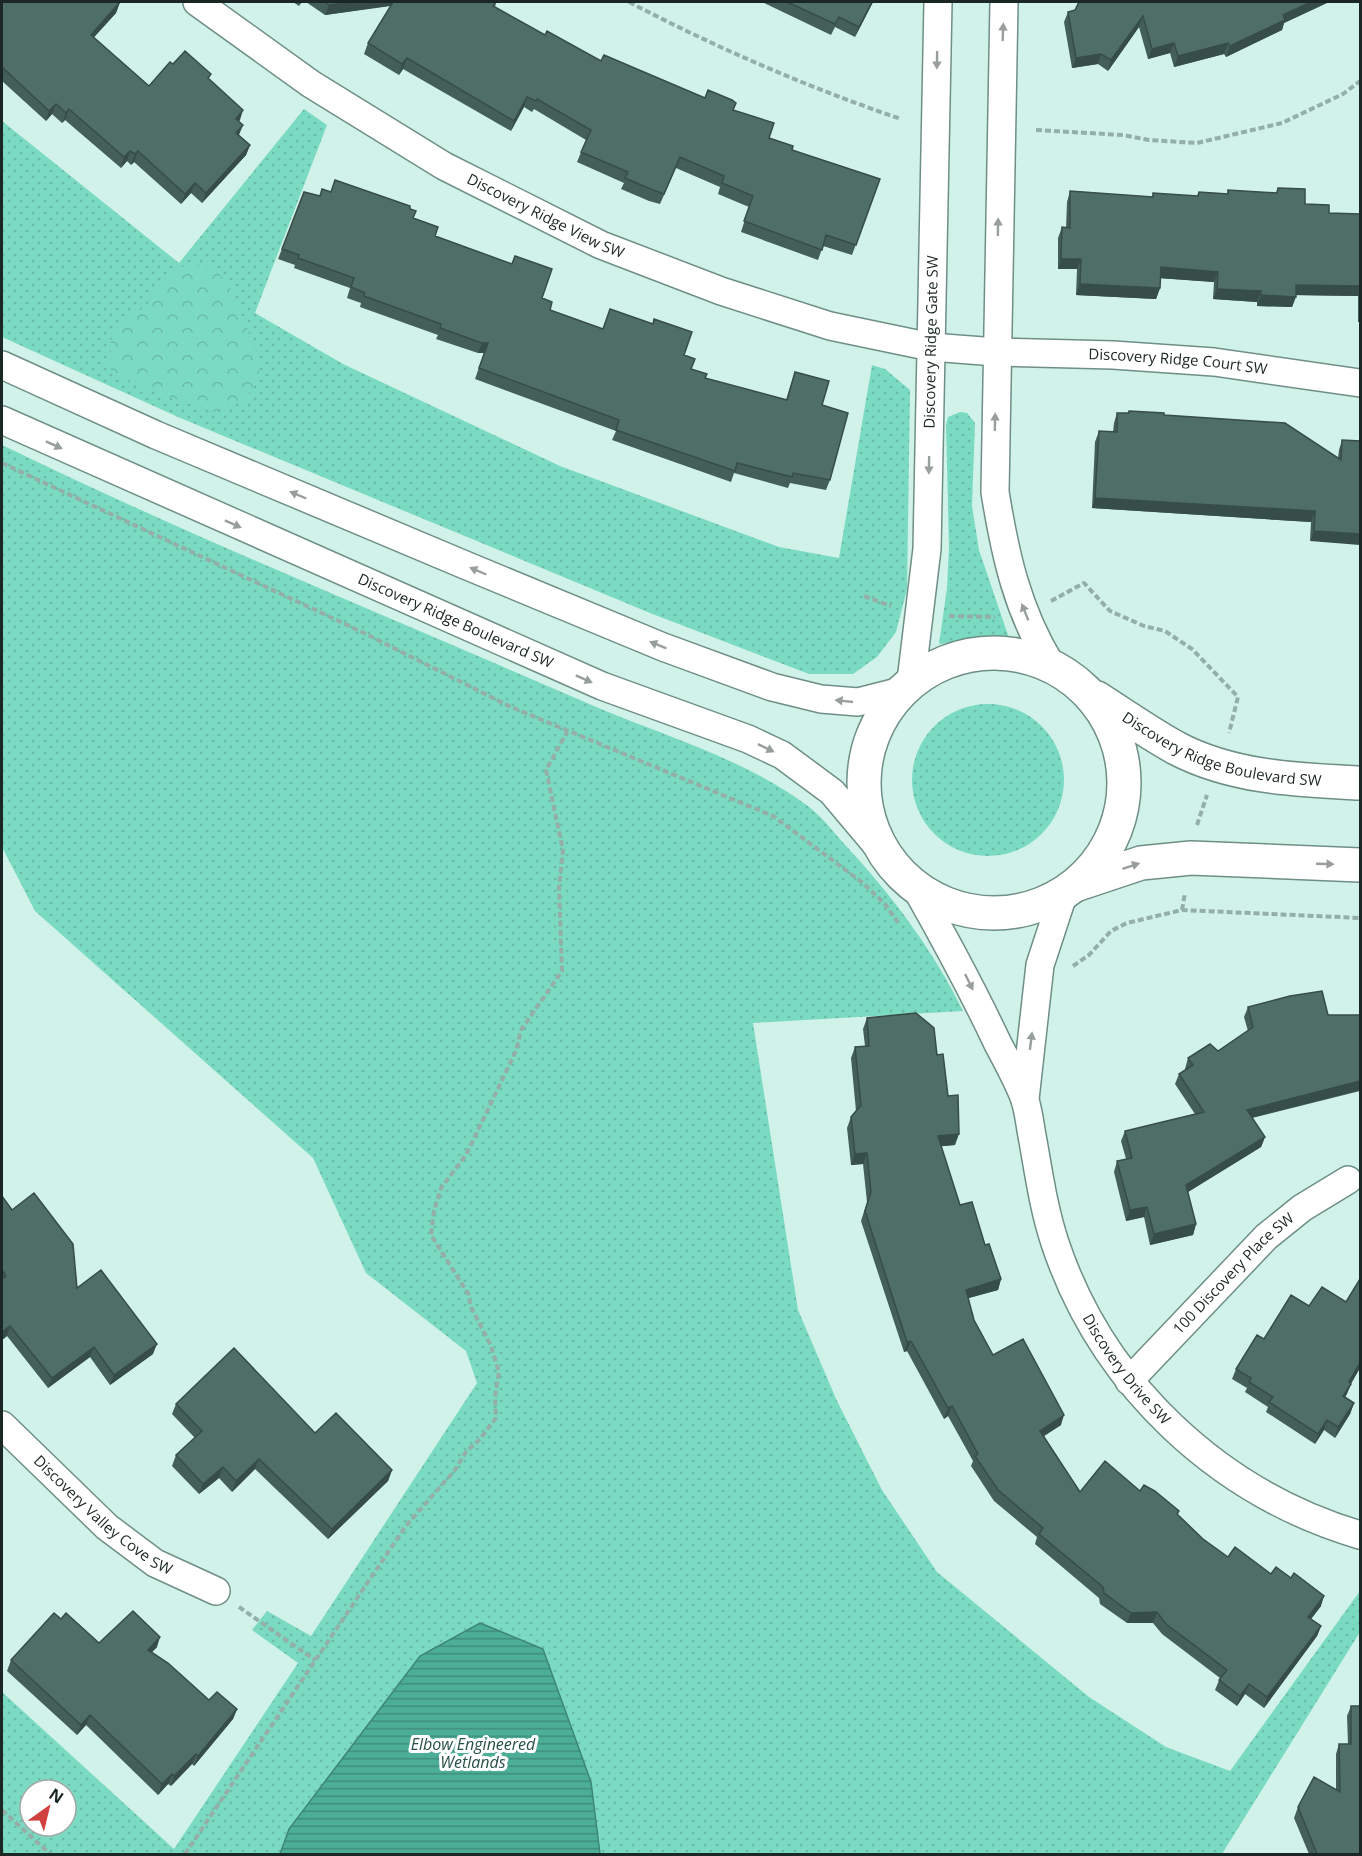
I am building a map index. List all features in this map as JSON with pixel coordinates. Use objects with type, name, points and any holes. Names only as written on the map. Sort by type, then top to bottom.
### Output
[{"type":"street","name":"Discovery Ridge View SW","points":[[196,2],[311,84],[380,128],[444,166],[601,245],[721,291],[830,326],[931,347],[996,352]]},
{"type":"street","name":"Discovery Ridge Gate SW","points":[[906,686],[927,549],[938,2]]},
{"type":"street","points":[[1004,2],[994,492],[1005,559],[1024,612],[1051,664]]},
{"type":"street","name":"Discovery Ridge Court SW","points":[[996,352],[1159,358],[1360,382]]},
{"type":"street","points":[[2,365],[156,435],[476,570],[663,647],[772,687],[821,699],[858,702],[906,686],[936,665],[964,655],[993,652],[1023,655],[1051,664],[1091,694],[1109,719],[1120,747],[1125,777],[1123,808],[1113,837],[1098,863],[1069,890]]},
{"type":"street","name":"Discovery Ridge Boulevard SW","points":[[2,420],[602,686],[748,739],[774,751],[805,770],[832,792],[885,855]]},
{"type":"street","points":[[906,686],[875,728],[864,770],[867,814],[885,855],[916,888],[938,901],[963,910],[989,913],[1014,912],[1039,905],[1069,890],[1141,863],[1191,858],[1360,865]]},
{"type":"street","name":"Discovery Ridge Boulevard SW","points":[[1091,694],[1177,748],[1218,764],[1271,778],[1360,783]]},
{"type":"street","name":"Discovery Drive SW","points":[[916,888],[966,977],[1025,1099],[1042,1192],[1055,1242],[1071,1285],[1093,1329],[1129,1381],[1167,1423],[1224,1470],[1278,1503],[1360,1535]]},
{"type":"street","name":"Discovery Drive SW","points":[[1025,1099],[1040,965],[1069,890]]},
{"type":"street","name":"100 Discovery Place SW","points":[[1129,1381],[1266,1237],[1302,1208],[1348,1179]]},
{"type":"street","name":"Discovery Valley Cove SW","points":[[2,1425],[107,1527],[155,1563],[216,1591]]},
{"type":"path","points":[[629,2],[691,34],[749,60],[842,99],[901,119]]},
{"type":"path","points":[[1036,130],[1123,135],[1149,140],[1197,143],[1282,123],[1342,94],[1360,81]]},
{"type":"path","points":[[2,463],[360,631],[511,707],[773,816],[863,883],[885,904],[902,929]]},
{"type":"path","points":[[864,596],[895,607],[942,615],[1004,617],[1047,604],[1084,582],[1110,611],[1144,626],[1165,631],[1192,649],[1238,697],[1227,739]]},
{"type":"path","points":[[185,1854],[405,1527],[455,1470],[466,1452],[480,1439],[496,1418],[495,1397],[499,1372],[491,1346],[470,1305],[469,1295],[431,1235],[434,1211],[441,1188],[466,1155],[516,1051],[521,1030],[562,971],[559,888],[563,850],[546,770],[567,732]]},
{"type":"path","points":[[1195,832],[1208,793]]},
{"type":"path","points":[[1067,969],[1089,955],[1110,931],[1127,923],[1182,910],[1360,918]]},
{"type":"path","points":[[216,1591],[315,1660]]},
{"type":"path","points":[[2,1810],[50,1854]]},
{"type":"green space","points":[[304,109],[327,125],[255,313],[343,364],[560,466],[779,547],[839,558],[872,365],[885,369],[910,390],[907,589],[896,632],[877,657],[853,674],[809,674],[650,613],[178,417],[2,337],[2,121],[179,263]]},
{"type":"green space","points":[[202,264],[216,270],[233,292],[258,357],[259,376],[245,401],[213,412],[135,384],[110,369],[111,340],[123,322],[147,305],[169,269]]},
{"type":"green space","points":[[960,412],[967,413],[975,423],[972,506],[979,550],[1009,638],[939,644],[947,588],[949,547],[946,425],[948,417]]},
{"type":"green space","points":[[2,445],[290,576],[609,712],[726,759],[782,788],[808,806],[829,826],[897,905],[926,946],[963,1011],[753,1023],[798,1310],[837,1401],[882,1490],[937,1572],[1089,1697],[1166,1747],[1230,1771],[1360,1591],[1360,1632],[1222,1854],[2,1854],[2,1692],[174,1849],[298,1663],[252,1630],[267,1611],[311,1636],[477,1383],[466,1351],[366,1273],[313,1158],[35,911],[2,847]]},
{"type":"green space","points":[[988,704],[1017,710],[1030,717],[1041,727],[1051,738],[1058,751],[1064,780],[1058,809],[1051,822],[1041,833],[1030,843],[1017,850],[988,856],[959,850],[946,843],[935,833],[925,822],[918,809],[912,780],[918,751],[925,738],[935,727],[946,717],[959,710]]},
{"type":"water","name":"Elbow Engineered Wetlands","points":[[480,1623],[543,1649],[591,1782],[600,1854],[280,1854],[289,1829],[420,1656]]},
{"type":"building","points":[[2,2],[120,2],[91,35],[149,86],[170,62],[173,64],[185,51],[211,74],[208,78],[243,110],[236,119],[243,125],[236,133],[250,145],[206,193],[195,183],[185,194],[138,151],[135,154],[130,151],[124,157],[69,109],[66,113],[56,104],[49,111],[2,67]]},
{"type":"building","points":[[324,2],[352,2],[329,5]]},
{"type":"building","points":[[393,2],[496,2],[493,6],[545,35],[547,31],[601,61],[604,55],[705,98],[708,90],[732,100],[736,103],[733,110],[774,123],[769,138],[793,146],[792,150],[880,179],[856,245],[826,235],[822,250],[744,221],[753,196],[722,183],[724,176],[680,157],[664,194],[653,190],[625,178],[628,172],[581,152],[591,130],[537,99],[536,101],[527,97],[514,121],[407,58],[402,64],[368,43]]},
{"type":"building","points":[[787,2],[872,2],[859,27],[839,17],[835,24]]},
{"type":"building","points":[[1079,2],[1311,2],[1283,15],[1285,20],[1230,46],[1228,43],[1178,56],[1174,43],[1152,49],[1143,16],[1111,60],[1101,54],[1076,58],[1068,12],[1075,10]]},
{"type":"building","points":[[335,180],[410,206],[410,209],[416,211],[413,218],[438,227],[435,236],[512,264],[515,256],[552,269],[542,298],[552,302],[550,310],[603,329],[610,309],[653,324],[654,319],[692,332],[684,355],[695,359],[691,369],[707,374],[705,378],[787,400],[795,372],[829,381],[822,405],[848,413],[830,480],[793,473],[792,477],[737,463],[735,471],[616,430],[619,420],[479,368],[488,343],[440,328],[441,324],[364,296],[365,293],[351,287],[354,278],[298,258],[299,255],[282,249],[304,192],[320,196],[322,189],[331,192]]},
{"type":"building","points":[[1278,188],[1305,189],[1305,204],[1329,205],[1329,213],[1360,214],[1360,286],[1296,285],[1296,297],[1261,295],[1261,291],[1217,289],[1218,272],[1161,267],[1160,288],[1080,284],[1081,259],[1061,259],[1062,227],[1070,228],[1070,191],[1153,197],[1153,193],[1198,196],[1199,192],[1228,194],[1228,190],[1277,193]]},
{"type":"building","points":[[1129,411],[1285,423],[1341,460],[1342,440],[1360,441],[1360,534],[1314,531],[1315,511],[1095,498],[1099,431],[1117,432],[1117,413],[1129,413]]},
{"type":"building","points":[[1322,991],[1328,1015],[1360,1015],[1360,1081],[1247,1110],[1265,1137],[1186,1185],[1196,1224],[1154,1234],[1147,1207],[1130,1210],[1117,1161],[1132,1158],[1125,1131],[1204,1112],[1179,1074],[1193,1065],[1188,1058],[1210,1044],[1218,1051],[1253,1027],[1248,1007],[1290,996]]},
{"type":"building","points":[[916,1013],[934,1028],[937,1055],[943,1054],[948,1096],[958,1095],[959,1134],[938,1136],[960,1205],[972,1202],[985,1245],[989,1244],[1001,1279],[966,1290],[974,1320],[993,1355],[1023,1339],[1064,1415],[1040,1431],[1080,1492],[1105,1461],[1140,1491],[1144,1485],[1155,1491],[1179,1511],[1177,1514],[1203,1539],[1228,1557],[1235,1547],[1271,1574],[1276,1567],[1291,1578],[1294,1573],[1324,1596],[1308,1617],[1321,1626],[1267,1697],[1249,1684],[1240,1696],[1219,1680],[1227,1670],[1166,1624],[1157,1612],[1131,1613],[1104,1593],[1103,1587],[1039,1534],[1043,1528],[998,1490],[975,1456],[978,1454],[952,1406],[948,1408],[911,1341],[907,1342],[865,1211],[871,1192],[867,1153],[855,1154],[851,1117],[861,1105],[855,1047],[869,1046],[867,1018]]},
{"type":"building","points":[[34,1193],[73,1244],[77,1288],[101,1270],[157,1344],[114,1375],[94,1347],[52,1378],[10,1326],[2,1332],[2,1279],[6,1276],[2,1270],[2,1196],[12,1210]]},
{"type":"building","points":[[1360,1279],[1360,1363],[1343,1396],[1354,1403],[1338,1427],[1327,1420],[1318,1434],[1269,1402],[1273,1397],[1249,1382],[1251,1378],[1236,1369],[1257,1335],[1264,1339],[1291,1295],[1309,1306],[1322,1287],[1346,1302]]},
{"type":"building","points":[[234,1348],[315,1433],[336,1413],[392,1470],[332,1529],[259,1459],[236,1481],[223,1467],[203,1484],[176,1455],[202,1431],[176,1404]]},
{"type":"building","points":[[133,1611],[160,1637],[148,1650],[168,1663],[209,1700],[217,1692],[237,1709],[198,1756],[196,1754],[174,1776],[172,1774],[162,1784],[90,1715],[81,1725],[11,1660],[54,1613],[61,1619],[66,1613],[99,1643]]},
{"type":"building","points":[[1351,1706],[1360,1706],[1360,1854],[1317,1854],[1298,1807],[1314,1777],[1340,1792],[1339,1744],[1351,1744]]}]
